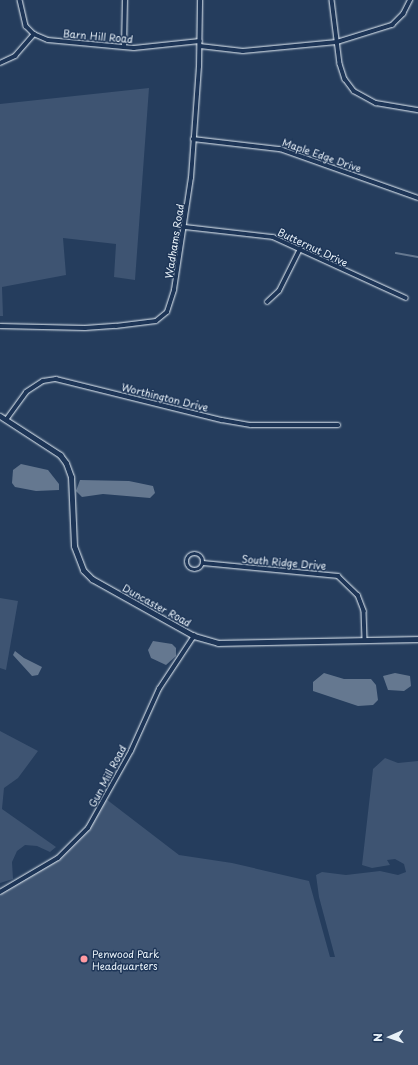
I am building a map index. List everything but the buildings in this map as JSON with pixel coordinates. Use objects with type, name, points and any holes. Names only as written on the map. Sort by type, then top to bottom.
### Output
[{"type":"street","points":[[0,62],[15,56],[34,34],[22,17],[20,0]]},
{"type":"street","points":[[124,47],[125,0]]},
{"type":"street","name":"Wadhams Road","points":[[0,326],[84,328],[156,321],[163,317],[171,305],[184,227],[193,139],[200,46],[200,0]]},
{"type":"street","points":[[332,0],[341,70],[360,95],[376,103],[418,110]]},
{"type":"street","points":[[200,46],[244,51],[337,42],[392,25],[403,14],[410,0]]},
{"type":"street","name":"Barn Hill Road","points":[[34,34],[48,40],[145,48],[200,41]]},
{"type":"street","name":"Maple Edge Drive","points":[[193,139],[280,148],[418,198]]},
{"type":"street","name":"Butternut Drive","points":[[184,227],[266,235],[406,298]]},
{"type":"street","points":[[267,302],[279,291],[300,249]]},
{"type":"street","name":"Worthington Drive","points":[[6,420],[26,392],[44,381],[56,379],[222,420],[251,425],[338,425]]},
{"type":"street","name":"Duncaster Road","points":[[0,416],[60,455],[66,463],[71,477],[74,546],[83,570],[92,579],[194,636],[218,643],[418,639]]},
{"type":"street","name":"South Ridge Drive","points":[[194,555],[200,557],[203,563],[201,567],[195,570],[191,569],[187,563],[194,555]]},
{"type":"street","name":"South Ridge Drive","points":[[203,563],[338,576],[358,595],[364,611],[365,639]]},
{"type":"street","name":"Gun Mill Road","points":[[0,892],[58,858],[88,828],[127,758],[159,689],[194,636]]},
{"type":"shaded area","points":[[149,88],[135,280],[114,277],[116,244],[63,238],[66,275],[2,287],[3,316],[0,316],[0,104]]},
{"type":"shaded area","points":[[21,464],[48,470],[59,484],[59,490],[36,491],[15,487],[12,483],[13,470]]},
{"type":"shaded area","points":[[80,480],[129,481],[153,486],[155,493],[150,498],[103,494],[82,497],[76,491]]},
{"type":"shaded area","points":[[0,598],[18,601],[6,670],[0,668]]},
{"type":"shaded area","points":[[153,641],[172,644],[176,648],[176,656],[166,665],[151,658],[148,650]]},
{"type":"shaded area","points":[[15,651],[24,658],[42,667],[38,675],[32,676],[13,655]]},
{"type":"shaded area","points":[[324,673],[344,679],[371,679],[376,685],[378,700],[373,705],[358,706],[313,691],[313,682]]},
{"type":"shaded area","points":[[395,673],[410,676],[411,686],[404,691],[388,690],[383,676]]},
{"type":"shaded area","points":[[0,731],[38,751],[18,778],[4,788],[2,809],[56,847],[50,852],[37,846],[25,845],[17,851],[12,862],[13,879],[0,883]]},
{"type":"shaded area","points":[[385,758],[398,763],[418,761],[418,1065],[0,1065],[0,892],[58,858],[88,828],[106,799],[179,855],[232,863],[309,881],[330,957],[335,957],[319,897],[316,875],[322,872],[346,875],[380,871],[398,875],[406,872],[404,864],[395,859],[387,860],[390,865],[372,868],[362,865],[373,769]]},
{"type":"waterway","points":[[396,253],[418,257]]},
{"type":"place","name":"Penwood Park Headquarters","points":[[84,959]]}]
